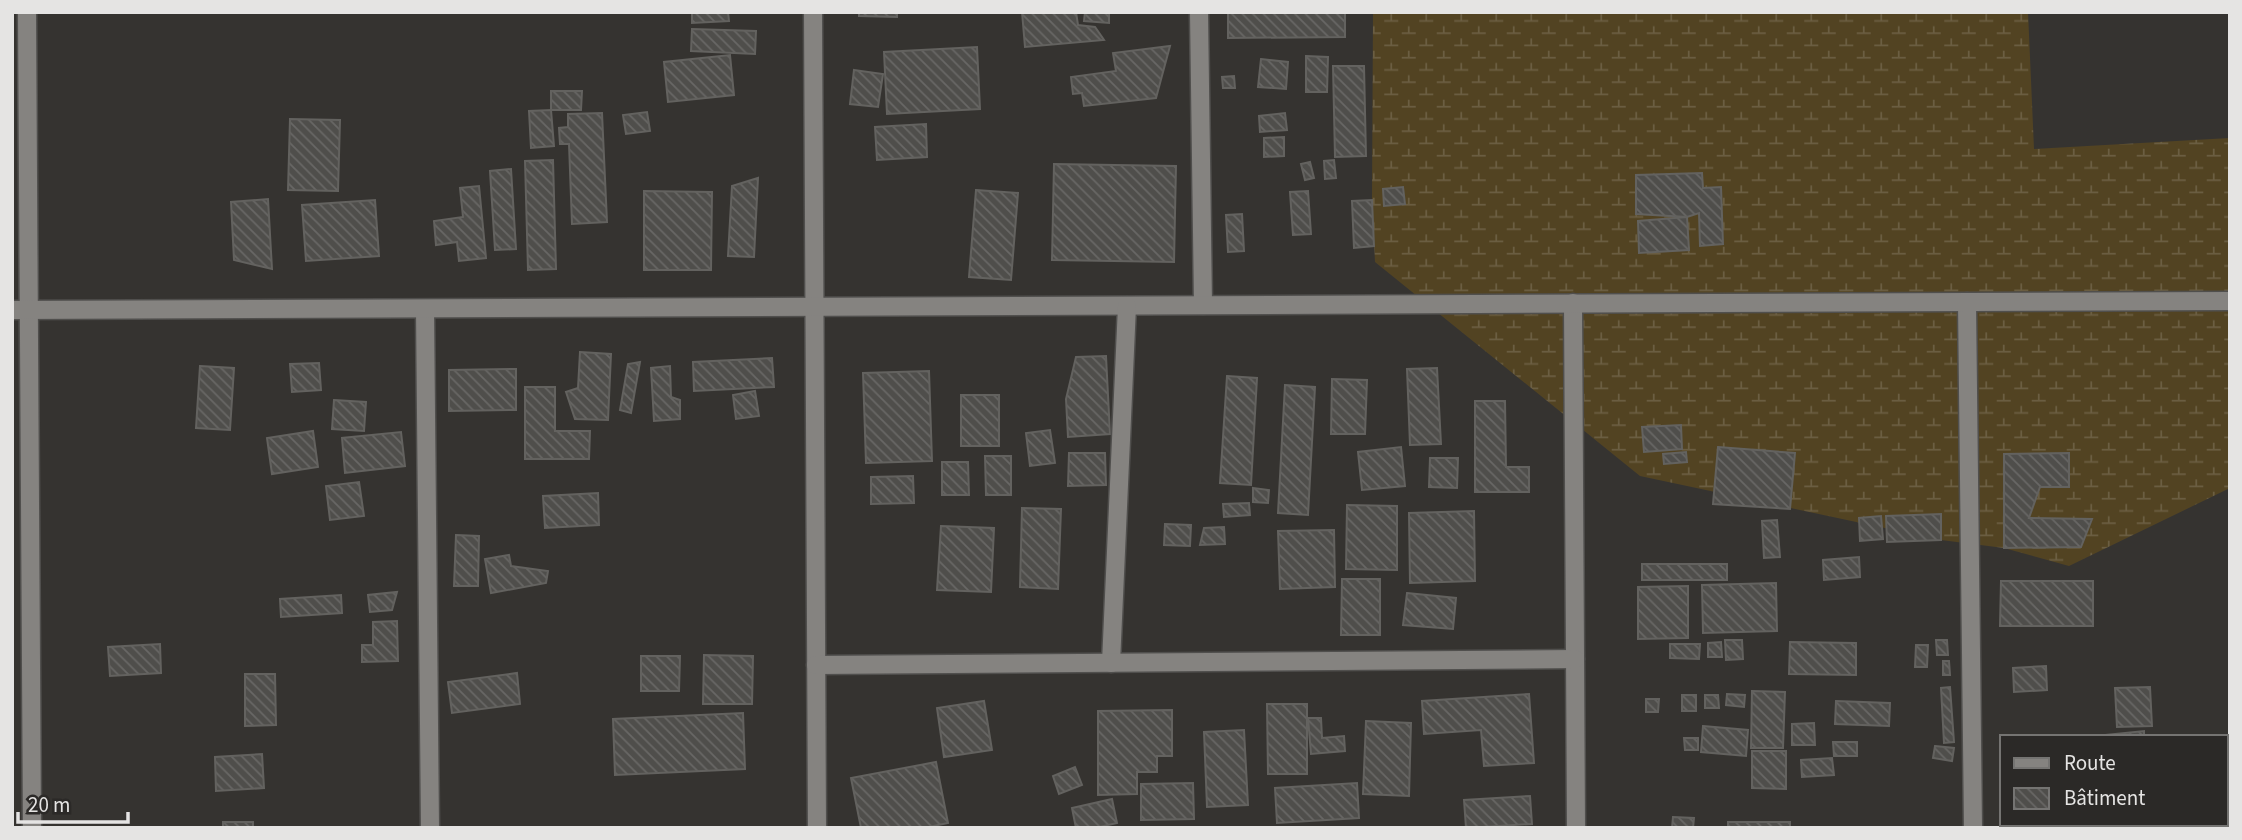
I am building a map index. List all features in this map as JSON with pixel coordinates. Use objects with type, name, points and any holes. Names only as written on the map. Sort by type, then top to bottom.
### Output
[{"type":"street","points":[[27,12],[21,310],[31,670],[32,828]]},
{"type":"street","points":[[813,12],[817,828]]},
{"type":"street","points":[[1199,12],[1203,305]]},
{"type":"street","points":[[21,310],[2230,300]]},
{"type":"street","points":[[1967,302],[1973,828]]},
{"type":"street","points":[[1573,303],[1576,828]]},
{"type":"street","points":[[1111,663],[1127,306]]},
{"type":"street","points":[[425,309],[430,828]]},
{"type":"street","points":[[816,665],[1575,659]]},
{"type":"street","points":[[12,670],[31,670]]},
{"type":"green space","points":[[1373,12],[2028,12],[2034,149],[2230,138],[2230,488],[2069,566],[2004,548],[1941,540],[1640,476],[1375,262],[1372,200]]},
{"type":"building","points":[[692,12],[728,12],[729,21],[692,23]]},
{"type":"building","points":[[859,12],[897,12],[897,17],[859,16]]},
{"type":"building","points":[[1022,12],[1076,12],[1078,25],[1095,27],[1104,40],[1025,47]]},
{"type":"building","points":[[1085,12],[1109,12],[1109,23],[1084,21]]},
{"type":"building","points":[[1228,12],[1345,12],[1345,37],[1228,38]]},
{"type":"building","points":[[692,29],[756,31],[755,54],[691,51]]},
{"type":"building","points":[[1170,46],[1156,98],[1084,106],[1082,93],[1073,94],[1071,77],[1116,71],[1113,53]]},
{"type":"building","points":[[977,47],[980,109],[887,114],[884,52]]},
{"type":"building","points":[[730,55],[734,95],[668,102],[664,62]]},
{"type":"building","points":[[1306,56],[1328,57],[1327,92],[1306,92]]},
{"type":"building","points":[[1261,59],[1288,62],[1286,89],[1258,87]]},
{"type":"building","points":[[1333,66],[1364,66],[1366,156],[1335,157]]},
{"type":"building","points":[[854,70],[883,74],[878,107],[850,104]]},
{"type":"building","points":[[1234,76],[1235,88],[1223,88],[1222,77]]},
{"type":"building","points":[[551,91],[582,91],[581,110],[551,110]]},
{"type":"building","points":[[551,110],[554,146],[531,148],[529,111]]},
{"type":"building","points":[[647,112],[650,131],[626,134],[623,115]]},
{"type":"building","points":[[602,113],[607,222],[572,224],[569,144],[560,144],[559,128],[568,127],[568,114]]},
{"type":"building","points":[[1285,113],[1287,130],[1260,132],[1259,116]]},
{"type":"building","points":[[290,119],[340,120],[338,191],[288,190]]},
{"type":"building","points":[[926,124],[927,157],[877,160],[875,127]]},
{"type":"building","points":[[1284,137],[1284,156],[1264,157],[1264,138]]},
{"type":"building","points":[[553,160],[556,269],[528,270],[525,161]]},
{"type":"building","points":[[1334,160],[1336,178],[1325,179],[1324,161]]},
{"type":"building","points":[[1310,162],[1314,178],[1305,180],[1301,164]]},
{"type":"building","points":[[1054,164],[1176,166],[1174,262],[1052,260]]},
{"type":"building","points":[[511,169],[516,249],[495,250],[490,171]]},
{"type":"building","points":[[1702,173],[1703,188],[1721,187],[1723,244],[1700,246],[1699,213],[1687,217],[1636,214],[1636,175]]},
{"type":"building","points":[[758,178],[754,257],[728,256],[732,186]]},
{"type":"building","points":[[479,186],[486,258],[459,261],[457,242],[436,245],[434,221],[463,217],[460,188]]},
{"type":"building","points":[[1403,187],[1405,204],[1384,206],[1383,189]]},
{"type":"building","points":[[976,190],[1018,193],[1011,280],[969,277]]},
{"type":"building","points":[[644,191],[712,192],[711,270],[644,270]]},
{"type":"building","points":[[1308,191],[1311,234],[1293,235],[1290,192]]},
{"type":"building","points":[[268,199],[272,269],[234,260],[231,202]]},
{"type":"building","points":[[375,200],[379,256],[306,261],[302,205]]},
{"type":"building","points":[[1372,200],[1374,246],[1354,248],[1352,201]]},
{"type":"building","points":[[1242,214],[1244,251],[1228,252],[1226,215]]},
{"type":"building","points":[[1687,217],[1689,250],[1639,253],[1638,221]]},
{"type":"building","points":[[580,352],[611,354],[608,420],[575,419],[566,392],[578,388]]},
{"type":"building","points":[[1106,356],[1110,434],[1068,437],[1066,399],[1076,357]]},
{"type":"building","points":[[772,358],[774,387],[694,391],[693,362]]},
{"type":"building","points":[[640,362],[631,413],[620,410],[628,364]]},
{"type":"building","points":[[319,363],[321,390],[292,392],[290,364]]},
{"type":"building","points":[[200,366],[234,368],[230,430],[196,428]]},
{"type":"building","points":[[670,366],[671,397],[680,400],[680,419],[654,421],[651,368]]},
{"type":"building","points":[[1437,368],[1441,444],[1410,445],[1407,369]]},
{"type":"building","points":[[516,369],[516,410],[449,411],[449,370]]},
{"type":"building","points":[[929,371],[932,461],[866,463],[863,373]]},
{"type":"building","points":[[1227,376],[1257,378],[1251,485],[1220,483]]},
{"type":"building","points":[[1332,379],[1367,380],[1365,434],[1331,434]]},
{"type":"building","points":[[1285,385],[1315,387],[1308,515],[1278,513]]},
{"type":"building","points":[[525,387],[555,387],[555,431],[590,431],[589,459],[525,459]]},
{"type":"building","points":[[755,391],[759,416],[736,419],[733,395]]},
{"type":"building","points":[[961,395],[999,395],[999,446],[961,446]]},
{"type":"building","points":[[334,400],[366,402],[364,431],[332,429]]},
{"type":"building","points":[[1475,401],[1505,401],[1506,467],[1529,467],[1529,492],[1475,492]]},
{"type":"building","points":[[1681,425],[1682,449],[1644,452],[1642,427]]},
{"type":"building","points":[[1050,430],[1055,463],[1030,466],[1026,433]]},
{"type":"building","points":[[313,431],[318,467],[272,474],[267,438]]},
{"type":"building","points":[[401,432],[405,466],[345,473],[342,438]]},
{"type":"building","points":[[1401,447],[1405,486],[1362,490],[1358,452]]},
{"type":"building","points":[[1718,447],[1795,453],[1790,509],[1713,504]]},
{"type":"building","points":[[1686,452],[1687,462],[1664,464],[1663,454]]},
{"type":"building","points":[[1069,453],[1105,453],[1106,485],[1068,486]]},
{"type":"building","points":[[2069,453],[2069,487],[2040,487],[2029,518],[2092,519],[2081,547],[2004,548],[2004,454]]},
{"type":"building","points":[[985,456],[1011,456],[1011,495],[986,495]]},
{"type":"building","points":[[1430,458],[1458,458],[1457,488],[1429,487]]},
{"type":"building","points":[[942,462],[968,462],[969,495],[942,495]]},
{"type":"building","points":[[913,476],[914,503],[871,504],[871,477]]},
{"type":"building","points":[[359,482],[364,516],[330,520],[326,486]]},
{"type":"building","points":[[1253,488],[1269,490],[1268,503],[1253,502]]},
{"type":"building","points":[[598,493],[599,525],[545,528],[543,496]]},
{"type":"building","points":[[1249,503],[1250,515],[1224,517],[1223,504]]},
{"type":"building","points":[[1347,505],[1397,506],[1397,570],[1346,569]]},
{"type":"building","points":[[1022,508],[1061,509],[1058,589],[1020,587]]},
{"type":"building","points":[[1474,511],[1475,581],[1410,583],[1409,513]]},
{"type":"building","points":[[1941,514],[1941,540],[1887,542],[1886,516]]},
{"type":"building","points":[[1881,516],[1883,539],[1860,541],[1859,518]]},
{"type":"building","points":[[1777,520],[1780,557],[1764,558],[1762,521]]},
{"type":"building","points":[[1165,524],[1191,525],[1190,546],[1164,545]]},
{"type":"building","points":[[941,526],[994,528],[991,592],[937,590]]},
{"type":"building","points":[[1224,527],[1225,544],[1200,545],[1204,528]]},
{"type":"building","points":[[1334,530],[1335,587],[1280,589],[1278,531]]},
{"type":"building","points":[[456,535],[479,536],[478,586],[454,586]]},
{"type":"building","points":[[509,555],[511,566],[548,571],[546,583],[491,593],[485,559]]},
{"type":"building","points":[[1859,557],[1860,577],[1824,580],[1823,560]]},
{"type":"building","points":[[1642,564],[1727,564],[1727,580],[1642,580]]},
{"type":"building","points":[[1342,579],[1380,579],[1380,635],[1341,635]]},
{"type":"building","points":[[2001,581],[2093,581],[2093,626],[2000,626]]},
{"type":"building","points":[[1776,583],[1777,631],[1703,633],[1702,585]]},
{"type":"building","points":[[1688,586],[1688,638],[1638,639],[1638,587]]},
{"type":"building","points":[[397,592],[392,610],[370,612],[368,595]]},
{"type":"building","points":[[1407,593],[1456,598],[1453,629],[1403,625]]},
{"type":"building","points":[[341,595],[342,613],[281,617],[280,599]]},
{"type":"building","points":[[397,621],[398,661],[362,662],[362,645],[373,645],[373,622]]},
{"type":"building","points":[[1725,640],[1742,640],[1743,659],[1726,660]]},
{"type":"building","points":[[1936,640],[1947,640],[1948,655],[1937,655]]},
{"type":"building","points":[[1721,642],[1722,657],[1708,657],[1708,643]]},
{"type":"building","points":[[1790,642],[1856,643],[1856,675],[1789,674]]},
{"type":"building","points":[[160,644],[161,673],[110,676],[108,647]]},
{"type":"building","points":[[1670,644],[1700,644],[1699,659],[1670,658]]},
{"type":"building","points":[[1916,645],[1928,645],[1927,667],[1915,667]]},
{"type":"building","points":[[704,655],[753,656],[752,704],[703,704]]},
{"type":"building","points":[[641,656],[680,656],[679,691],[641,691]]},
{"type":"building","points":[[1943,661],[1949,661],[1950,675],[1943,675]]},
{"type":"building","points":[[2046,666],[2047,690],[2014,692],[2013,668]]},
{"type":"building","points":[[517,673],[520,704],[452,713],[448,682]]},
{"type":"building","points":[[245,674],[275,674],[276,725],[245,726]]},
{"type":"building","points":[[1950,687],[1954,742],[1944,743],[1941,688]]},
{"type":"building","points":[[2150,687],[2152,726],[2117,727],[2115,688]]},
{"type":"building","points":[[1752,691],[1785,692],[1783,748],[1751,748]]},
{"type":"building","points":[[1529,694],[1534,763],[1484,766],[1481,730],[1424,734],[1422,701]]},
{"type":"building","points":[[1727,694],[1745,695],[1744,707],[1726,705]]},
{"type":"building","points":[[1682,695],[1696,695],[1696,711],[1682,711]]},
{"type":"building","points":[[1705,695],[1718,695],[1719,708],[1705,708]]},
{"type":"building","points":[[1646,699],[1659,699],[1658,712],[1646,712]]},
{"type":"building","points":[[984,701],[992,750],[944,757],[937,708]]},
{"type":"building","points":[[1836,701],[1890,703],[1889,726],[1835,724]]},
{"type":"building","points":[[1267,704],[1307,704],[1307,774],[1268,774]]},
{"type":"building","points":[[1172,710],[1172,756],[1157,756],[1157,772],[1137,772],[1137,794],[1098,795],[1098,711]]},
{"type":"building","points":[[743,713],[745,769],[615,775],[613,719]]},
{"type":"building","points":[[1308,718],[1321,718],[1322,738],[1344,736],[1345,751],[1311,754]]},
{"type":"building","points":[[1366,721],[1411,723],[1409,796],[1363,794]]},
{"type":"building","points":[[1814,723],[1815,745],[1792,745],[1792,724]]},
{"type":"building","points":[[1703,726],[1748,730],[1746,756],[1701,752]]},
{"type":"building","points":[[1244,730],[1248,805],[1207,807],[1204,732]]},
{"type":"building","points":[[2144,731],[2144,735],[2106,735]]},
{"type":"building","points":[[1684,738],[1698,738],[1698,750],[1685,750]]},
{"type":"building","points":[[1833,742],[1857,742],[1857,756],[1834,756]]},
{"type":"building","points":[[1935,746],[1954,748],[1952,761],[1933,758]]},
{"type":"building","points":[[1752,751],[1786,751],[1786,789],[1752,788]]},
{"type":"building","points":[[262,754],[264,788],[216,791],[215,757]]},
{"type":"building","points":[[1832,758],[1834,775],[1802,777],[1801,760]]},
{"type":"building","points":[[936,762],[948,823],[924,828],[861,828],[851,778]]},
{"type":"building","points":[[1075,767],[1082,785],[1059,794],[1053,776]]},
{"type":"building","points":[[1193,783],[1194,819],[1141,820],[1141,784]]},
{"type":"building","points":[[1357,783],[1359,818],[1277,823],[1275,788]]},
{"type":"building","points":[[1530,796],[1532,824],[1466,828],[1464,800]]},
{"type":"building","points":[[1112,799],[1117,823],[1095,828],[1076,828],[1072,808]]},
{"type":"building","points":[[1673,817],[1694,818],[1693,828],[1672,828]]},
{"type":"building","points":[[223,822],[253,822],[253,828],[223,828]]},
{"type":"building","points":[[1728,822],[1790,822],[1790,828],[1728,828]]},
{"type":"building","points":[[2008,826],[2073,826],[2073,828]]}]
